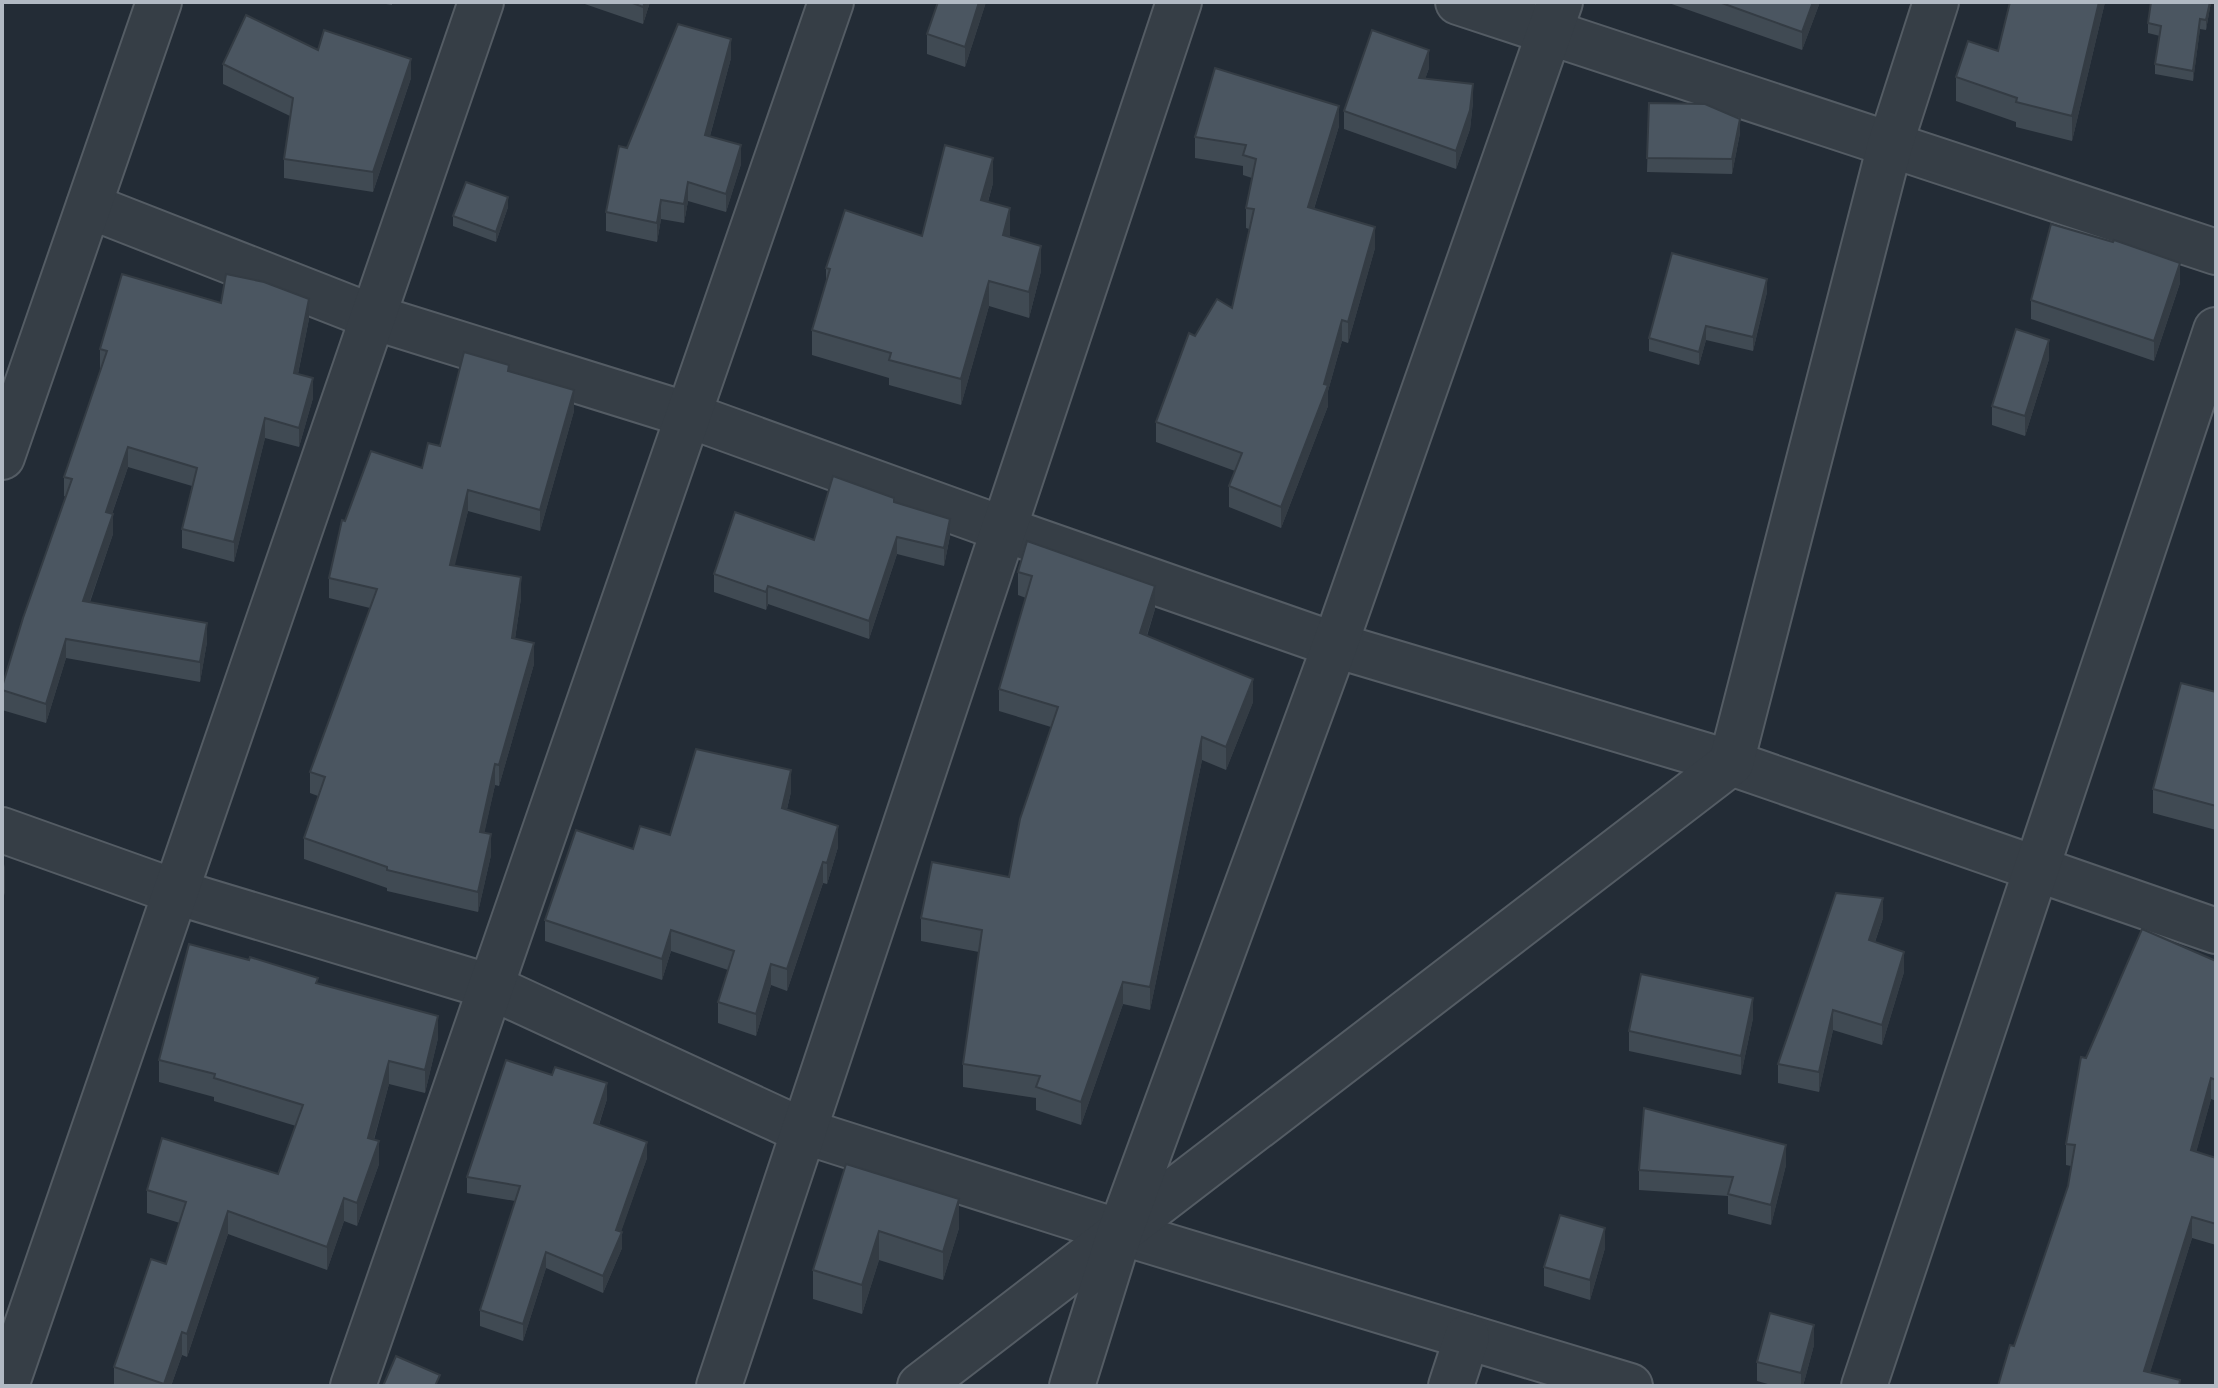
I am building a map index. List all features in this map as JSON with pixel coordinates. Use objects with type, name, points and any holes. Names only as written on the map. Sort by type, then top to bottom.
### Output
[{"type":"street","points":[[2,457],[159,2]]},
{"type":"street","points":[[6,1386],[481,2]]},
{"type":"street","points":[[353,1386],[831,2]]},
{"type":"street","points":[[719,1386],[1179,2]]},
{"type":"street","points":[[1458,2],[1554,17],[1890,145],[2216,252]]},
{"type":"street","points":[[920,1386],[1731,763],[1890,145],[1936,2]]},
{"type":"street","points":[[1072,1386],[1120,1232],[1335,645],[1554,17]]},
{"type":"street","points":[[89,206],[373,317],[688,415],[1335,645],[1731,763],[2216,931]]},
{"type":"street","points":[[1864,1386],[2216,330]]},
{"type":"street","points":[[2,830],[176,892],[491,987],[803,1131],[1120,1232],[1630,1386]]},
{"type":"street","points":[[1451,1386],[1467,1337]]},
{"type":"building","points":[[938,2],[979,2],[965,47],[927,34]]},
{"type":"building","points":[[1719,2],[1813,2],[1802,32]]},
{"type":"building","points":[[2010,2],[2099,2],[2072,116],[2016,102],[2017,98],[1956,77],[1968,41],[1998,51]]},
{"type":"building","points":[[2151,2],[2210,2],[2206,20],[2200,19],[2193,71],[2155,64],[2161,26],[2148,23]]},
{"type":"building","points":[[246,15],[318,50],[324,30],[411,59],[373,172],[284,159],[293,98],[223,64]]},
{"type":"building","points":[[678,24],[731,39],[705,135],[741,145],[726,194],[688,182],[684,204],[661,200],[657,223],[606,212],[619,146],[627,148]]},
{"type":"building","points":[[1372,30],[1429,50],[1419,78],[1473,84],[1470,110],[1456,151],[1344,111]]},
{"type":"building","points":[[1215,68],[1339,106],[1308,207],[1375,227],[1348,322],[1342,320],[1324,384],[1328,385],[1281,507],[1229,486],[1242,453],[1156,422],[1189,333],[1195,336],[1217,299],[1232,308],[1254,209],[1246,208],[1256,159],[1243,155],[1246,145],[1195,137]]},
{"type":"building","points":[[1649,103],[1705,104],[1740,119],[1732,159],[1647,158]]},
{"type":"building","points":[[945,145],[993,158],[981,200],[1010,208],[1003,235],[1041,246],[1029,292],[989,281],[961,379],[889,360],[891,353],[812,330],[830,269],[826,268],[845,210],[922,236]]},
{"type":"building","points":[[466,182],[508,197],[496,232],[453,216]]},
{"type":"building","points":[[2051,224],[2114,240],[2180,263],[2154,341],[2031,300]]},
{"type":"building","points":[[1672,253],[1767,279],[1753,337],[1706,326],[1699,352],[1649,338]]},
{"type":"building","points":[[122,274],[221,303],[226,274],[264,282],[309,299],[294,373],[313,378],[299,428],[265,418],[234,542],[182,529],[197,468],[128,447],[106,512],[113,514],[83,601],[207,623],[200,662],[66,639],[46,704],[2,690],[2,687],[72,479],[64,477],[107,351],[100,349]]},
{"type":"building","points":[[2016,329],[2049,340],[2025,416],[1992,406]]},
{"type":"building","points":[[464,352],[509,365],[508,371],[574,390],[540,510],[468,490],[450,565],[521,577],[512,638],[534,643],[499,765],[495,764],[480,832],[491,834],[478,892],[387,870],[387,867],[304,838],[325,777],[310,772],[377,589],[329,578],[342,520],[345,521],[371,451],[422,468],[428,443],[440,446]]},
{"type":"building","points":[[833,476],[894,498],[894,502],[950,519],[944,548],[897,537],[869,621],[768,586],[766,592],[714,574],[735,512],[814,540]]},
{"type":"building","points":[[1027,541],[1155,586],[1140,633],[1253,679],[1226,747],[1202,737],[1150,987],[1123,982],[1081,1102],[1036,1087],[1040,1076],[963,1064],[982,930],[921,918],[932,862],[1009,877],[1020,819],[1058,707],[999,689],[1032,576],[1018,572]]},
{"type":"building","points":[[2181,683],[2216,692],[2216,806],[2153,789]]},
{"type":"building","points":[[696,749],[791,770],[782,808],[838,826],[787,969],[771,964],[756,1014],[718,1002],[734,951],[671,930],[662,959],[545,920],[576,830],[633,849],[640,826],[670,835]]},
{"type":"building","points":[[1836,893],[1883,898],[1869,940],[1904,952],[1882,1025],[1833,1010],[1819,1072],[1778,1064]]},
{"type":"building","points":[[2142,929],[2216,961],[2216,1080],[2211,1078],[2191,1150],[2216,1158],[2216,1224],[2192,1217],[2144,1371],[2180,1380],[2179,1386],[1998,1386],[2068,1186],[2075,1145],[2066,1144],[2081,1057],[2086,1058]]},
{"type":"building","points":[[189,944],[249,960],[250,957],[318,978],[316,983],[438,1016],[425,1070],[389,1061],[368,1138],[379,1141],[357,1203],[344,1198],[327,1247],[228,1211],[187,1334],[182,1332],[164,1384],[114,1367],[151,1259],[166,1264],[186,1202],[147,1190],[162,1138],[278,1174],[303,1105],[214,1078],[215,1074],[159,1060]]},
{"type":"building","points":[[1641,974],[1753,998],[1741,1056],[1629,1031]]},
{"type":"building","points":[[506,1060],[552,1075],[555,1067],[607,1083],[594,1123],[647,1142],[616,1230],[622,1232],[603,1276],[546,1252],[523,1324],[480,1310],[520,1186],[467,1177]]},
{"type":"building","points":[[1644,1108],[1786,1145],[1771,1205],[1728,1194],[1733,1177],[1639,1170]]},
{"type":"building","points":[[846,1164],[959,1199],[943,1252],[879,1231],[862,1285],[813,1270]]},
{"type":"building","points":[[1560,1215],[1605,1228],[1590,1280],[1544,1267]]},
{"type":"building","points":[[1770,1313],[1814,1325],[1801,1373],[1757,1362]]},
{"type":"building","points":[[396,1356],[440,1375],[435,1386],[383,1386]]}]
